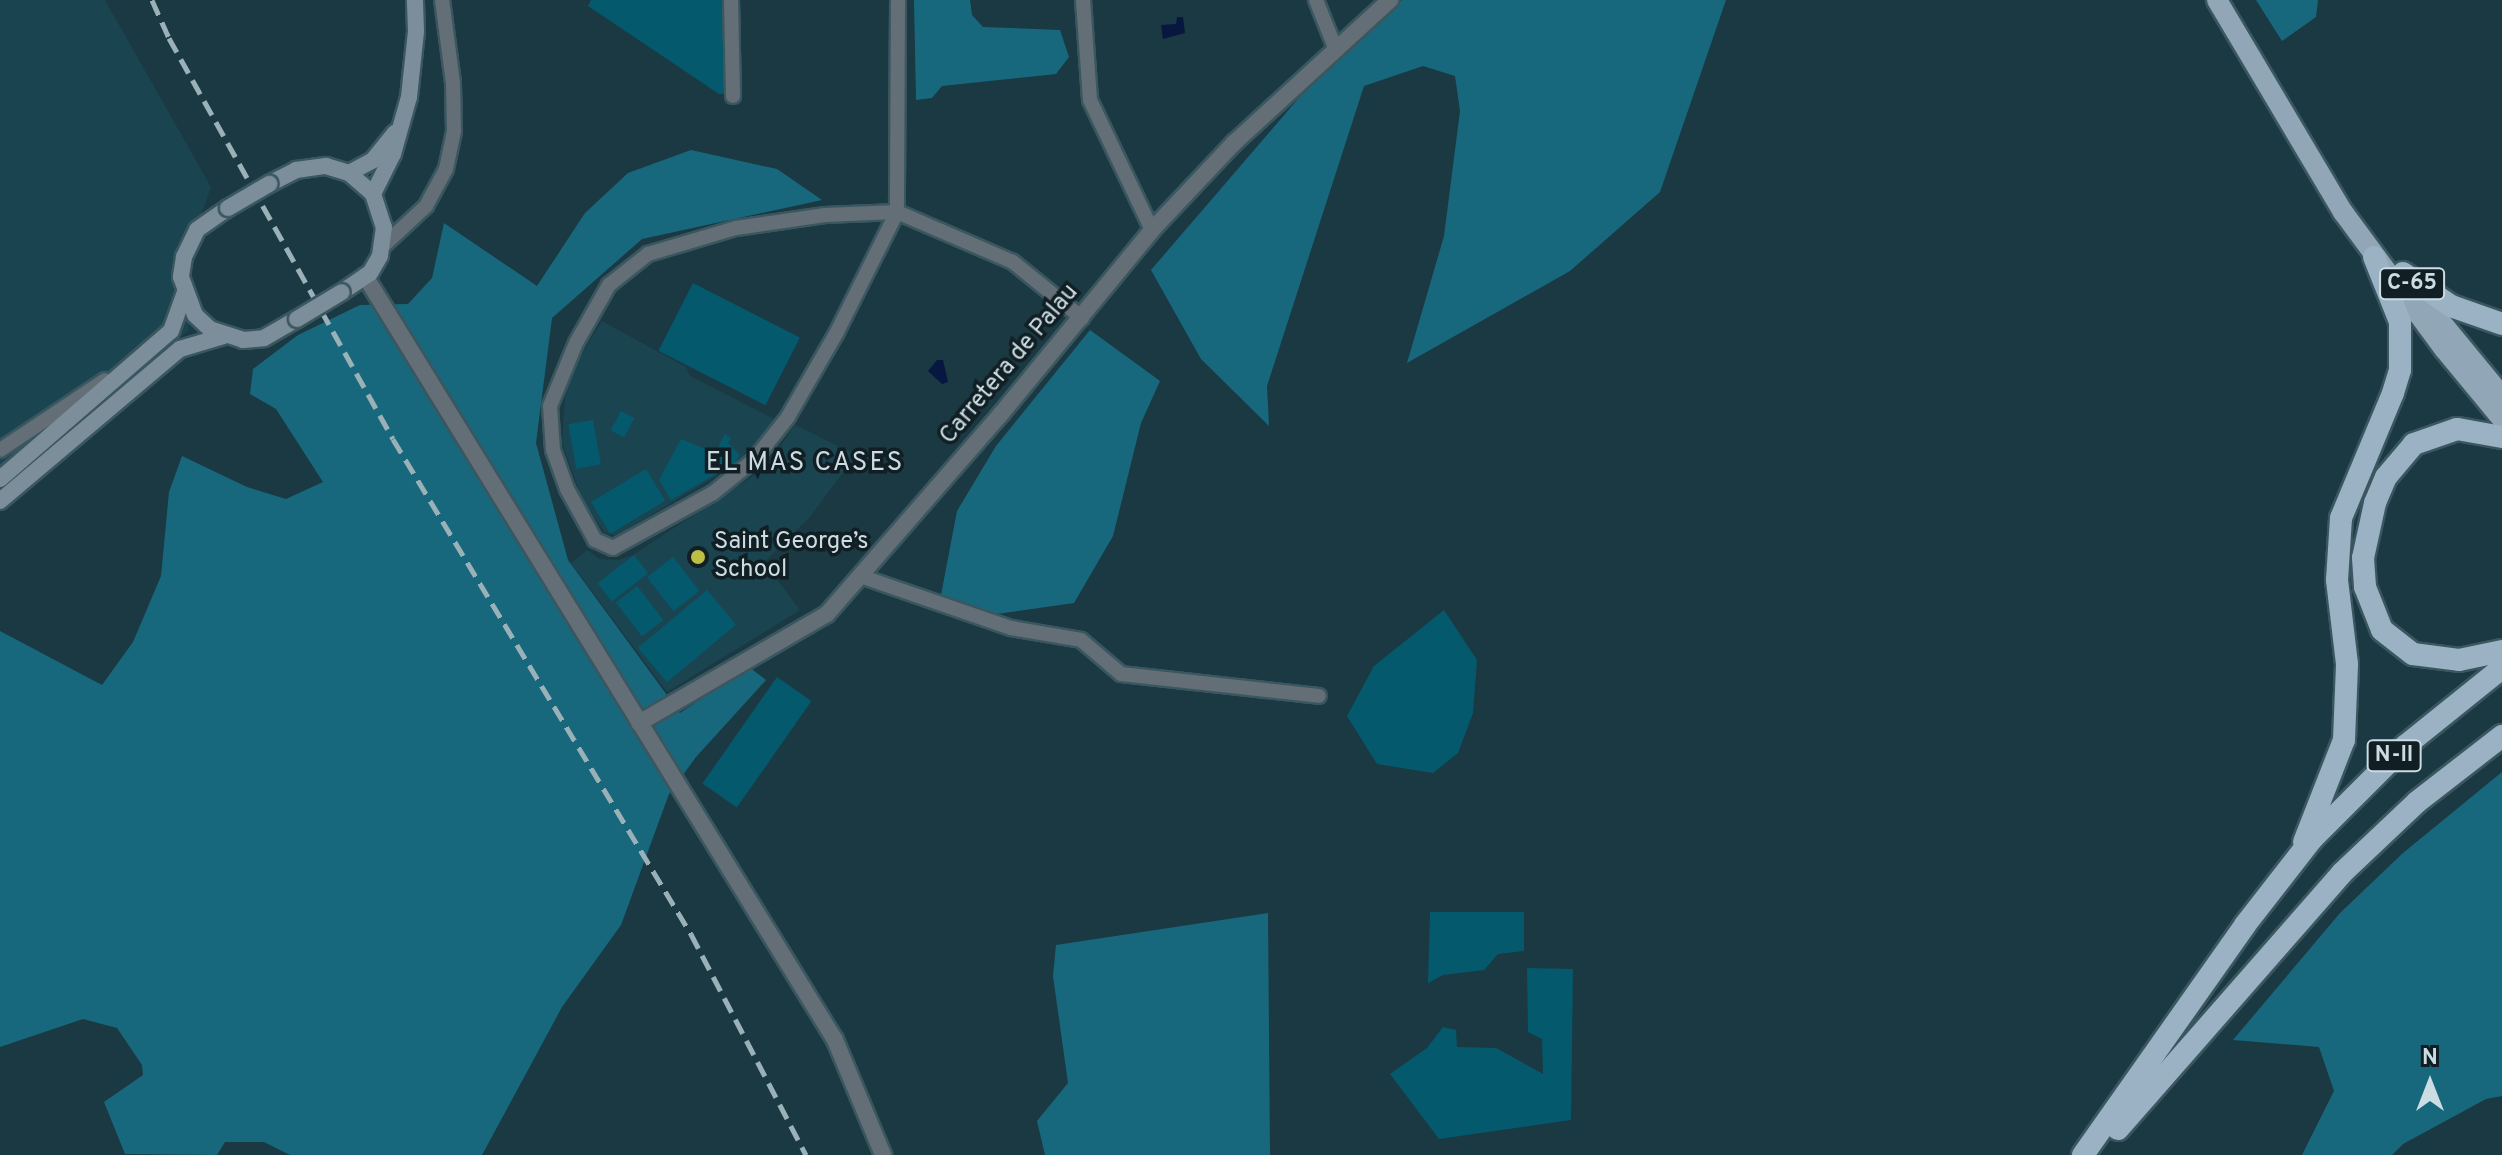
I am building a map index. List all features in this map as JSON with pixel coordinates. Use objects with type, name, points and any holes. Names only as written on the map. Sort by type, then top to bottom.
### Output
[{"type":"highway","points":[[2298,858],[2344,740],[2347,664],[2337,580],[2341,518],[2400,370],[2400,322],[2374,257]]},
{"type":"highway","points":[[2403,273],[2451,306],[2502,324]]},
{"type":"highway","points":[[2502,437],[2457,429],[2414,444],[2386,477],[2375,503],[2363,558],[2365,587],[2382,630],[2413,654],[2459,660],[2502,651]]},
{"type":"highway","name":"N-II","points":[[2083,1155],[2245,925],[2298,858],[2405,746],[2502,668]]},
{"type":"highway","points":[[2091,1155],[2356,859],[2427,793],[2502,736]]},
{"type":"main road","points":[[373,194],[393,154],[403,122],[414,61],[415,0]]},
{"type":"main road","name":"C-65","points":[[2217,0],[2343,212],[2374,257],[2502,419]]},
{"type":"main road","points":[[349,173],[373,160],[403,122]]},
{"type":"main road","points":[[326,166],[349,173],[373,194],[383,217],[383,246],[376,264],[365,276],[264,338],[243,340],[224,336],[195,315],[181,277],[188,245],[197,230],[269,184],[306,167],[326,166]]},
{"type":"main road","name":"C-65","points":[[2322,172],[2502,396]]},
{"type":"main road","points":[[0,479],[171,331],[185,292]]},
{"type":"main road","points":[[0,501],[180,349],[224,336]]},
{"type":"street","points":[[383,246],[426,206],[446,169],[454,131],[453,83],[451,45],[442,0]]},
{"type":"street","points":[[731,0],[733,96]]},
{"type":"street","points":[[898,0],[897,212],[837,332],[788,417],[754,460],[713,493],[613,548],[595,540],[567,489],[553,450],[550,406],[576,343],[609,285],[648,254],[736,228],[825,215],[897,212],[1013,262],[1082,318]]},
{"type":"street","points":[[1083,0],[1090,100],[1152,230]]},
{"type":"street","points":[[1316,0],[1336,50]]},
{"type":"street","name":"Carretera de Palau","points":[[639,723],[827,614],[1082,318],[1152,230],[1234,143],[1390,0]]},
{"type":"street","points":[[365,276],[539,554],[639,723],[835,1040],[883,1155]]},
{"type":"street","points":[[0,450],[114,373],[130,368]]},
{"type":"street","points":[[860,576],[1011,628],[1081,640],[1121,674],[1319,696]]},
{"type":"shaded area","points":[[0,0],[105,0],[211,187],[182,268],[189,330],[0,491]]},
{"type":"shaded area","points":[[591,0],[724,0],[725,94],[719,94],[588,6]]},
{"type":"shaded area","points":[[914,0],[970,0],[972,15],[983,27],[1060,30],[1069,57],[1056,74],[942,86],[932,98],[916,100]]},
{"type":"shaded area","points":[[1402,0],[1726,0],[1660,192],[1570,271],[1407,363],[1444,236],[1460,111],[1455,76],[1423,66],[1364,86],[1267,386],[1269,426],[1201,359],[1151,270],[1352,36]]},
{"type":"shaded area","points":[[2256,0],[2318,0],[2316,17],[2282,41]]},
{"type":"shaded area","points":[[1177,17],[1183,17],[1185,33],[1163,39],[1161,25],[1176,24]]},
{"type":"shaded area","points":[[691,150],[777,169],[822,200],[642,239],[552,318],[536,443],[568,560],[680,713],[749,667],[766,680],[696,757],[669,794],[621,925],[562,1007],[482,1155],[290,1155],[264,1142],[225,1142],[217,1155],[125,1154],[104,1102],[143,1075],[142,1065],[117,1028],[83,1019],[0,1047],[0,631],[102,685],[133,642],[161,576],[169,492],[182,456],[247,487],[286,499],[323,482],[276,409],[250,394],[253,369],[298,335],[360,305],[408,304],[432,278],[444,223],[537,286],[585,213],[628,173]]},
{"type":"shaded area","points":[[693,283],[800,337],[765,405],[658,351]]},
{"type":"shaded area","name":"Saint George’s School","points":[[602,321],[686,367],[690,376],[780,422],[736,464],[616,536],[604,532],[582,499],[562,443],[565,395],[576,363]]},
{"type":"shaded area","points":[[1090,330],[1160,381],[1141,423],[1113,536],[1074,603],[982,616],[941,595],[957,511],[996,446]]},
{"type":"shaded area","points":[[937,360],[943,360],[948,382],[942,384],[928,371]]},
{"type":"shaded area","points":[[621,411],[634,418],[624,437],[611,430]]},
{"type":"shaded area","points":[[593,420],[601,464],[576,469],[568,424]]},
{"type":"shaded area","name":"Saint George’s School","points":[[795,425],[856,455],[809,518],[764,562],[800,610],[667,692],[571,563],[587,550],[600,559],[618,560],[633,555],[765,468]]},
{"type":"shaded area","points":[[725,434],[731,438],[728,443],[740,455],[735,463],[671,500],[659,480],[681,439],[715,453]]},
{"type":"shaded area","points":[[646,469],[665,501],[610,534],[591,502]]},
{"type":"shaded area","points":[[634,555],[648,573],[612,601],[598,583]]},
{"type":"shaded area","points":[[673,557],[699,591],[673,611],[647,577]]},
{"type":"shaded area","points":[[637,586],[663,620],[642,637],[616,603]]},
{"type":"shaded area","points":[[707,590],[736,624],[667,682],[638,648]]},
{"type":"shaded area","points":[[1444,610],[1477,660],[1473,713],[1458,753],[1433,773],[1377,764],[1347,716],[1374,666]]},
{"type":"shaded area","points":[[777,677],[811,701],[737,808],[702,783]]},
{"type":"shaded area","points":[[2502,772],[2502,1096],[2486,1099],[2403,1144],[2392,1155],[2302,1155],[2334,1091],[2319,1047],[2233,1040],[2340,913],[2403,853]]},
{"type":"shaded area","points":[[1430,912],[1524,912],[1524,951],[1498,954],[1484,970],[1443,975],[1428,983]]},
{"type":"shaded area","points":[[1268,913],[1270,1155],[1045,1155],[1037,1121],[1068,1083],[1053,976],[1056,945]]},
{"type":"shaded area","points":[[1527,968],[1573,969],[1571,1120],[1439,1139],[1390,1074],[1427,1048],[1443,1027],[1456,1030],[1457,1047],[1496,1048],[1543,1074],[1542,1039],[1528,1032]]},
{"type":"railway","points":[[152,0],[169,38],[393,439],[691,934],[806,1155]]},
{"type":"place","name":"Saint George’s School","points":[[698,557]]},
{"type":"district","name":"EL MAS CASES","points":[[805,464]]}]
